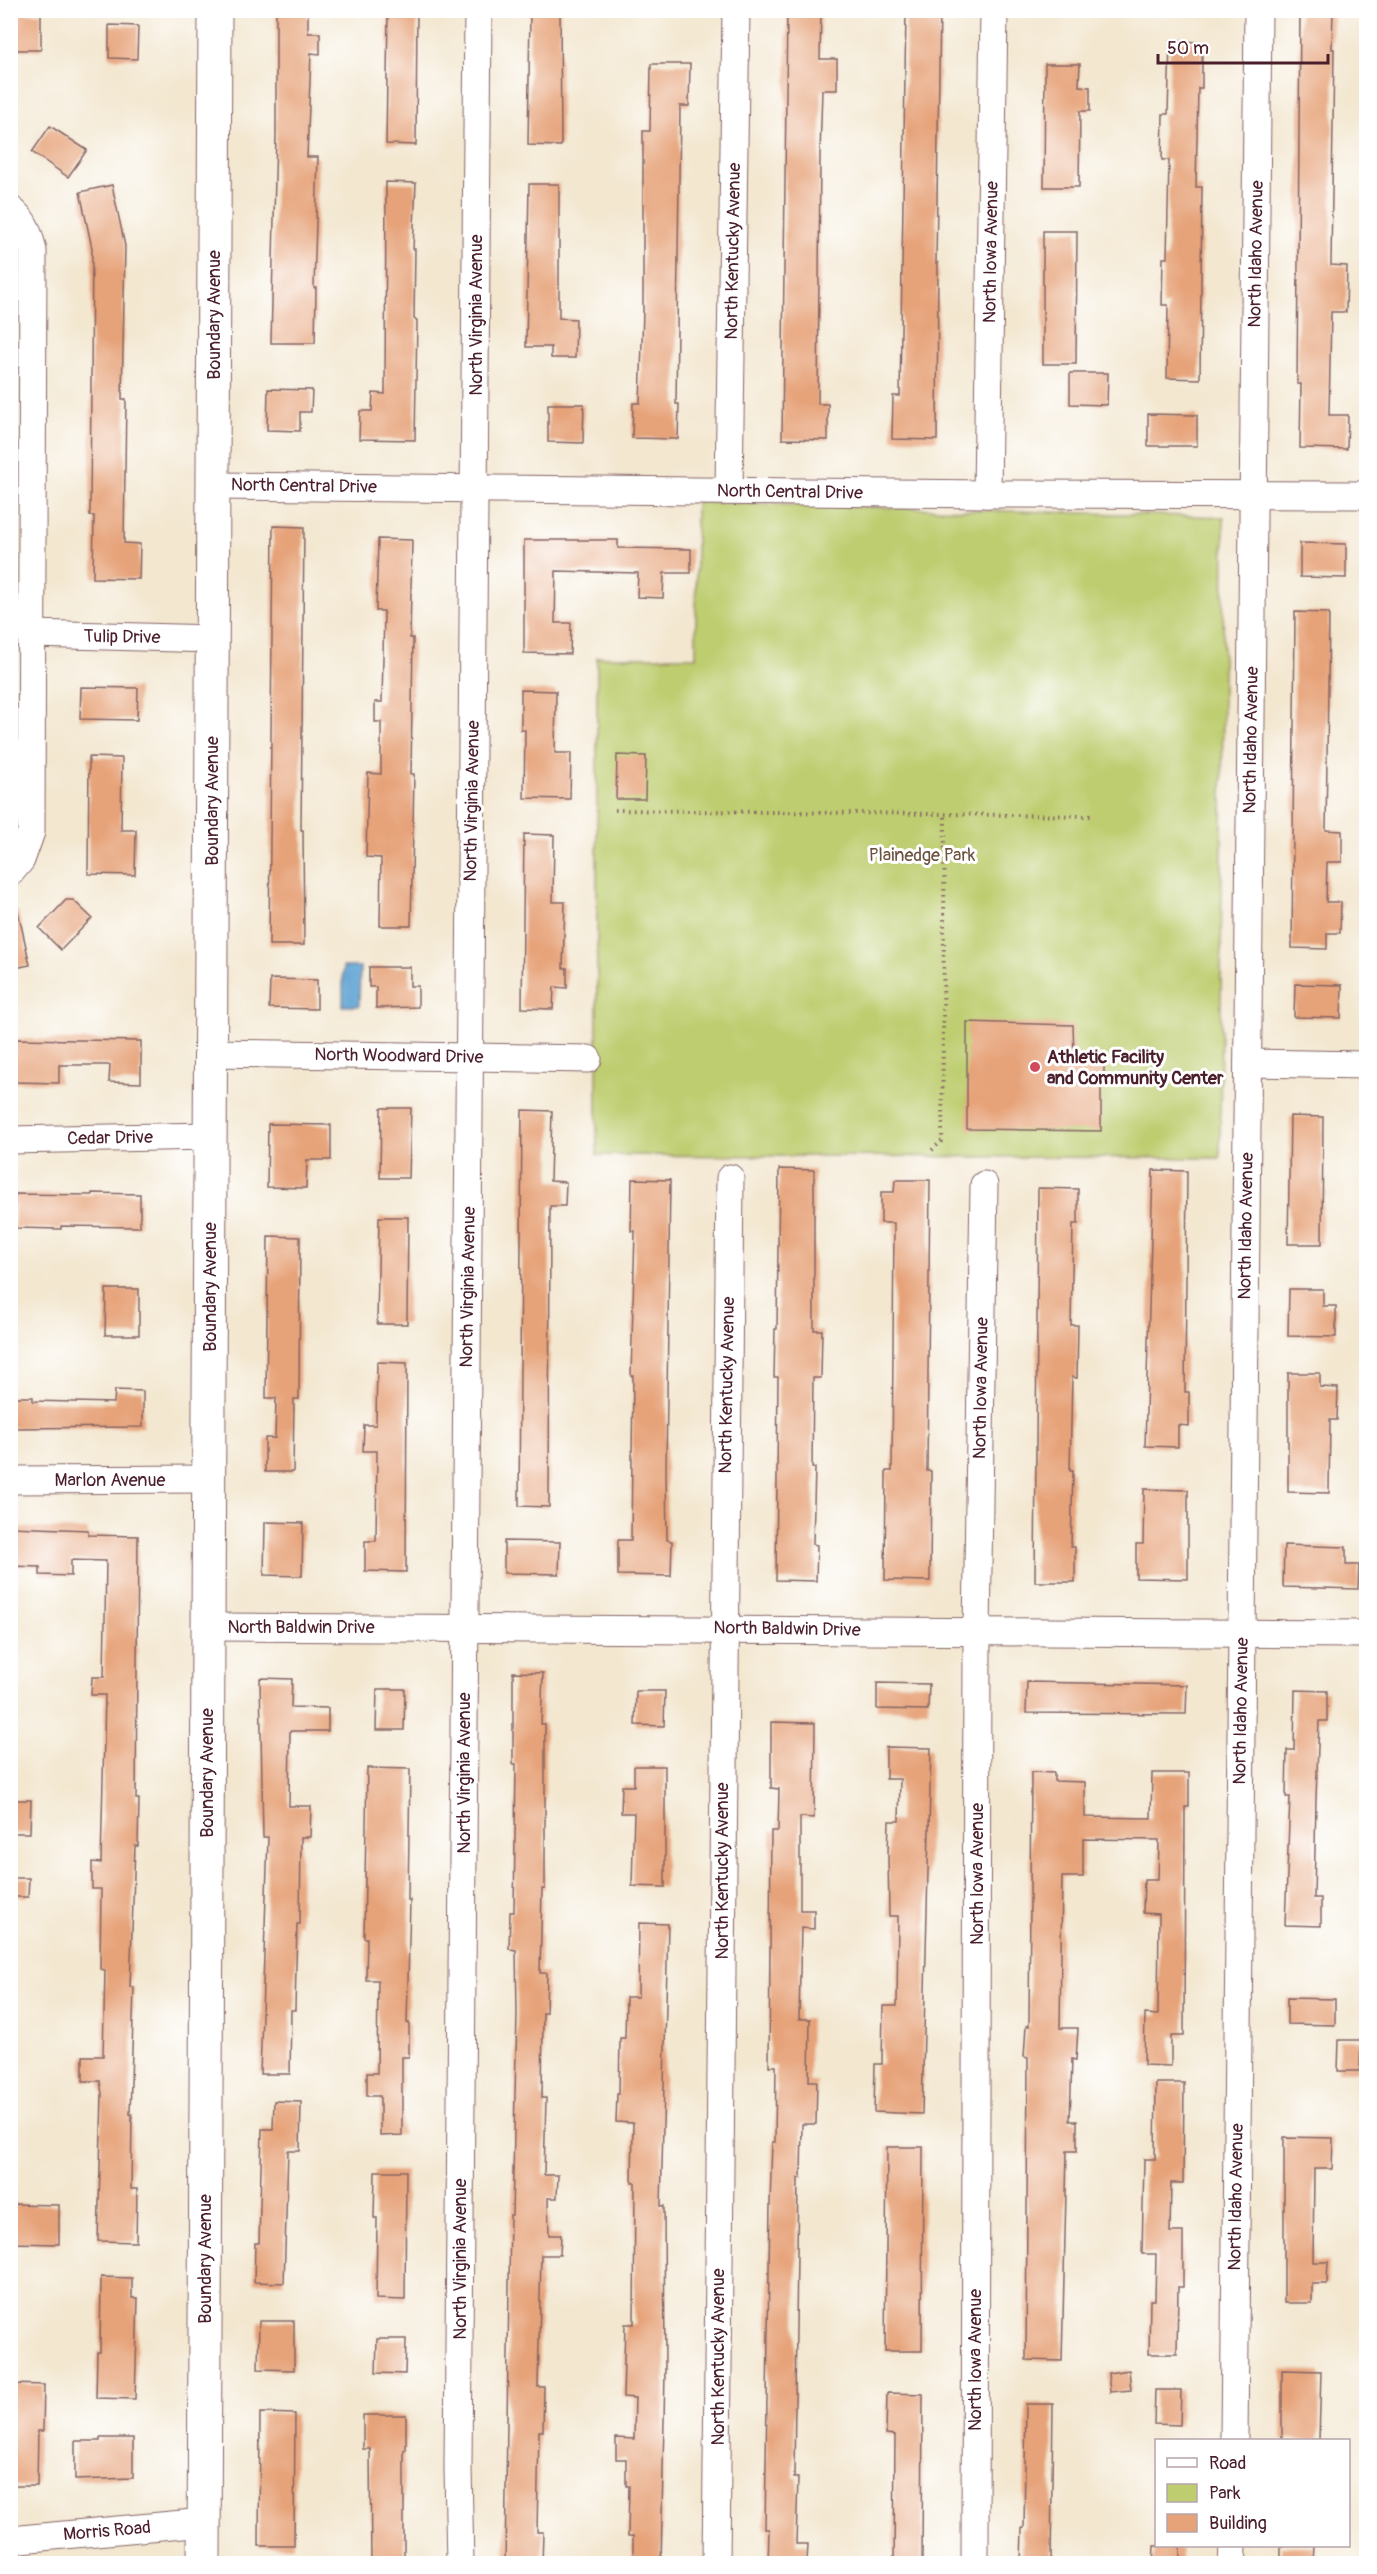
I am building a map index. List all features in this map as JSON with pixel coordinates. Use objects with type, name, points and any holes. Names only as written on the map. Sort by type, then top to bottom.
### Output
[{"type":"main road","name":"Boundary Avenue","points":[[204,2564],[215,10]]},
{"type":"street","name":"North Virginia Avenue","points":[[460,2564],[458,2468],[478,10]]},
{"type":"street","name":"North Kentucky Avenue","points":[[729,491],[736,10]]},
{"type":"street","name":"North Iowa Avenue","points":[[987,494],[994,10]]},
{"type":"street","name":"North Idaho Avenue","points":[[1234,2439],[1258,10]]},
{"type":"street","points":[[10,208],[21,217],[29,234],[33,251],[31,832],[21,860],[14,869]]},
{"type":"street","name":"North Central Drive","points":[[214,486],[987,494],[1366,495]]},
{"type":"street","name":"Tulip Drive","points":[[32,634],[213,639]]},
{"type":"street","name":"North Woodward Drive","points":[[210,1053],[588,1059]]},
{"type":"street","points":[[1248,1063],[1366,1065]]},
{"type":"street","name":"Cedar Drive","points":[[10,1140],[210,1136]]},
{"type":"street","name":"North Kentucky Avenue","points":[[716,2564],[730,1178]]},
{"type":"street","name":"North Iowa Avenue","points":[[975,2564],[977,1631],[984,1185]]},
{"type":"street","name":"Marlon Avenue","points":[[10,1480],[209,1479]]},
{"type":"street","name":"North Baldwin Drive","points":[[208,1627],[724,1628],[1366,1634]]},
{"type":"street","name":"Morris Road","points":[[10,2540],[204,2522]]},
{"type":"street","points":[[1232,2564],[1233,2547]]},
{"type":"path","points":[[615,810],[1092,816]]},
{"type":"path","points":[[932,1150],[942,1141],[945,815]]},
{"type":"green space","name":"Plainedge Park","points":[[696,502],[1224,517],[1220,1158],[597,1155],[597,657],[696,657]]},
{"type":"water","points":[[343,967],[360,967],[359,1006],[343,1006]]},
{"type":"building","points":[[276,10],[308,10],[308,33],[320,33],[320,54],[311,53],[307,157],[318,157],[314,288],[316,288],[315,343],[271,343],[276,135]]},
{"type":"building","points":[[388,10],[417,10],[416,145],[386,144]]},
{"type":"building","points":[[530,10],[560,10],[561,146],[528,145]]},
{"type":"building","points":[[787,10],[821,10],[820,59],[837,59],[837,90],[822,90],[820,154],[818,404],[828,404],[828,440],[782,439]]},
{"type":"building","points":[[906,10],[940,10],[936,263],[938,263],[937,440],[892,439],[893,396],[900,396]]},
{"type":"building","points":[[1300,10],[1333,10],[1331,265],[1347,266],[1346,312],[1331,312],[1329,415],[1348,415],[1347,449],[1300,448],[1301,384],[1297,384]]},
{"type":"building","points":[[10,13],[41,13],[41,50],[10,50]]},
{"type":"building","points":[[109,25],[138,26],[137,59],[109,58]]},
{"type":"building","points":[[1170,41],[1202,42],[1202,88],[1198,88],[1196,187],[1202,187],[1200,379],[1167,378],[1168,305],[1162,305],[1163,258],[1167,258],[1169,160],[1162,160],[1163,114],[1168,114]]},
{"type":"building","points":[[651,64],[690,64],[689,106],[680,106],[676,404],[679,404],[678,439],[632,438],[633,403],[640,403],[643,311],[643,131],[650,131]]},
{"type":"building","points":[[1045,64],[1080,64],[1079,86],[1090,87],[1090,111],[1080,111],[1079,187],[1044,187]]},
{"type":"building","points":[[50,126],[87,150],[68,177],[32,152]]},
{"type":"building","points":[[386,182],[416,183],[413,249],[415,249],[414,319],[417,320],[415,440],[359,439],[360,411],[372,411],[373,393],[385,394]]},
{"type":"building","points":[[529,184],[559,184],[559,318],[576,319],[575,358],[551,358],[551,347],[526,347]]},
{"type":"building","points":[[112,185],[125,246],[122,399],[126,399],[124,543],[140,544],[139,579],[93,578],[94,516],[90,516],[92,248],[80,192]]},
{"type":"building","points":[[1043,231],[1077,231],[1076,364],[1043,364]]},
{"type":"building","points":[[1070,373],[1108,373],[1107,405],[1070,404]]},
{"type":"building","points":[[268,389],[312,390],[311,412],[300,412],[300,431],[267,430]]},
{"type":"building","points":[[548,404],[584,404],[583,443],[548,442]]},
{"type":"building","points":[[1148,414],[1197,415],[1197,446],[1148,446]]},
{"type":"building","points":[[273,526],[304,527],[301,830],[303,830],[304,945],[269,945]]},
{"type":"building","points":[[378,539],[412,540],[411,774],[414,774],[411,926],[380,926],[381,858],[366,857],[368,773],[381,774],[381,722],[375,722],[375,702],[382,702],[384,611],[376,611]]},
{"type":"building","points":[[524,540],[618,540],[618,548],[691,549],[691,573],[664,573],[663,598],[637,597],[638,573],[556,571],[555,623],[571,623],[570,654],[524,653]]},
{"type":"building","points":[[1300,543],[1346,544],[1346,578],[1300,577]]},
{"type":"building","points":[[1295,612],[1329,613],[1326,830],[1342,831],[1342,862],[1327,862],[1326,902],[1341,902],[1340,933],[1327,933],[1327,949],[1292,948]]},
{"type":"building","points":[[81,687],[138,688],[137,720],[80,719]]},
{"type":"building","points":[[521,690],[556,691],[555,753],[571,753],[570,799],[524,798],[525,730],[521,730]]},
{"type":"building","points":[[617,755],[646,756],[645,799],[616,799]]},
{"type":"building","points":[[89,757],[122,758],[121,830],[136,830],[135,875],[88,874]]},
{"type":"building","points":[[524,834],[554,835],[553,902],[565,902],[563,968],[567,968],[567,988],[554,987],[553,1009],[522,1008]]},
{"type":"building","points":[[66,900],[73,900],[92,918],[61,950],[39,928]]},
{"type":"building","points":[[18,911],[30,965],[10,969],[10,912]]},
{"type":"building","points":[[369,967],[410,967],[410,986],[418,986],[418,1007],[376,1008],[376,987],[369,987]]},
{"type":"building","points":[[270,979],[317,980],[317,1009],[269,1008]]},
{"type":"building","points":[[1295,984],[1342,985],[1341,1018],[1294,1017]]},
{"type":"building","name":"Athletic Facility and Community Center","points":[[967,1022],[1073,1025],[1074,1055],[1104,1056],[1104,1079],[1101,1079],[1101,1131],[967,1129]]},
{"type":"building","points":[[14,1039],[141,1041],[141,1083],[109,1082],[110,1065],[59,1065],[59,1083],[13,1082]]},
{"type":"building","points":[[381,1108],[411,1108],[409,1178],[380,1178]]},
{"type":"building","points":[[522,1110],[552,1111],[550,1181],[566,1182],[565,1206],[550,1206],[549,1507],[519,1506]]},
{"type":"building","points":[[1290,1116],[1323,1117],[1322,1244],[1288,1244]]},
{"type":"building","points":[[268,1124],[331,1125],[331,1160],[307,1160],[306,1188],[267,1187]]},
{"type":"building","points":[[779,1169],[814,1170],[814,1330],[822,1330],[821,1378],[813,1378],[812,1468],[815,1468],[813,1544],[817,1545],[816,1581],[776,1580],[778,1377],[774,1377],[775,1329],[777,1329]]},
{"type":"building","points":[[1153,1170],[1187,1171],[1185,1392],[1189,1392],[1189,1426],[1178,1425],[1178,1447],[1145,1446]]},
{"type":"building","points":[[632,1179],[670,1180],[666,1470],[667,1540],[672,1541],[671,1576],[618,1575],[618,1540],[631,1540],[633,1376],[631,1376],[635,1231],[631,1231]]},
{"type":"building","points":[[895,1180],[930,1180],[927,1471],[931,1471],[930,1581],[885,1580],[886,1471],[892,1471],[894,1223],[881,1223],[881,1192],[894,1192]]},
{"type":"building","points":[[1038,1188],[1078,1189],[1078,1224],[1073,1224],[1071,1325],[1078,1325],[1077,1378],[1072,1377],[1070,1471],[1073,1471],[1071,1547],[1075,1547],[1075,1582],[1035,1582]]},
{"type":"building","points":[[92,1193],[140,1194],[140,1227],[14,1228],[15,1194],[92,1195]]},
{"type":"building","points":[[379,1217],[408,1217],[407,1324],[377,1324]]},
{"type":"building","points":[[268,1236],[300,1237],[299,1399],[294,1399],[293,1472],[265,1472],[265,1438],[275,1438],[276,1398],[266,1398]]},
{"type":"building","points":[[106,1289],[139,1289],[139,1335],[105,1335]]},
{"type":"building","points":[[1289,1289],[1323,1289],[1323,1306],[1336,1306],[1336,1337],[1288,1336]]},
{"type":"building","points":[[377,1362],[407,1363],[406,1572],[365,1571],[365,1541],[376,1541],[377,1451],[363,1451],[364,1425],[376,1425]]},
{"type":"building","points":[[1288,1373],[1320,1373],[1320,1387],[1338,1388],[1337,1420],[1330,1420],[1329,1493],[1288,1492]]},
{"type":"building","points":[[115,1390],[143,1391],[143,1427],[10,1428],[10,1397],[33,1397],[33,1401],[114,1403]]},
{"type":"building","points":[[1144,1489],[1188,1490],[1188,1579],[1136,1578],[1136,1544],[1143,1544]]},
{"type":"building","points":[[265,1522],[303,1523],[302,1576],[264,1575]]},
{"type":"building","points":[[10,1527],[88,1530],[88,1535],[138,1536],[136,1799],[139,1799],[130,1987],[134,1987],[130,2114],[132,2114],[131,2189],[137,2189],[136,2242],[98,2241],[102,2094],[100,2081],[83,2081],[83,2056],[103,2056],[105,1970],[100,1969],[101,1889],[92,1889],[92,1862],[101,1863],[105,1695],[91,1695],[92,1677],[104,1677],[106,1561],[71,1560],[71,1576],[40,1575],[40,1567],[10,1566]]},
{"type":"building","points":[[504,1541],[560,1542],[559,1574],[504,1573]]},
{"type":"building","points":[[1284,1545],[1346,1547],[1346,1565],[1359,1565],[1358,1589],[1283,1587]]},
{"type":"building","points":[[513,1672],[543,1673],[541,1724],[545,1724],[545,1889],[542,1889],[540,1973],[547,1973],[546,2013],[543,2013],[542,2098],[546,2098],[544,2175],[558,2175],[557,2198],[548,2198],[549,2235],[561,2235],[560,2255],[541,2255],[538,2387],[544,2387],[543,2431],[539,2431],[537,2532],[543,2532],[542,2564],[505,2564],[510,2215],[512,2215],[517,2013],[516,1950],[509,1949],[510,1912],[514,1912],[516,1764],[513,1764]]},
{"type":"building","points":[[260,1678],[292,1679],[291,1707],[328,1708],[328,1731],[290,1731],[289,1806],[311,1806],[310,1837],[301,1837],[300,1924],[297,1924],[295,2010],[291,2010],[290,2074],[260,2074],[268,1837],[263,1837]]},
{"type":"building","points":[[1027,1682],[1187,1685],[1186,1714],[1026,1713]]},
{"type":"building","points":[[877,1683],[929,1684],[928,1710],[877,1709]]},
{"type":"building","points":[[377,1689],[405,1689],[404,1730],[376,1730]]},
{"type":"building","points":[[1295,1690],[1327,1691],[1327,1721],[1319,1721],[1316,1798],[1314,1898],[1321,1898],[1321,1926],[1285,1925],[1290,1797],[1286,1797],[1287,1750],[1294,1750]]},
{"type":"building","points":[[636,1691],[665,1691],[664,1726],[635,1725]]},
{"type":"building","points":[[771,1722],[815,1723],[814,1818],[800,1817],[800,1910],[814,1910],[814,1929],[801,1928],[799,2019],[810,2019],[809,2081],[817,2081],[816,2124],[802,2124],[801,2178],[798,2178],[794,2478],[798,2478],[796,2544],[808,2544],[807,2562],[797,2561],[797,2564],[768,2564],[769,2529],[765,2529],[770,2204],[772,2142],[775,2142],[776,2066],[769,2066],[771,1831],[778,1831],[779,1789],[771,1788]]},
{"type":"building","points":[[886,1747],[931,1748],[922,2114],[874,2112],[875,2064],[882,2064],[883,2006],[897,2006],[898,1916],[889,1916],[888,1854],[889,1821],[899,1821],[900,1779],[886,1779]]},
{"type":"building","points":[[634,1766],[665,1766],[665,1887],[632,1886],[634,1813],[621,1813],[622,1786],[634,1786]]},
{"type":"building","points":[[367,1768],[410,1769],[407,2023],[409,2023],[409,2057],[402,2057],[402,2135],[380,2136],[380,2096],[367,2096],[367,2073],[377,2073],[378,1980],[366,1980],[367,1938],[364,1938]]},
{"type":"building","points":[[1031,1772],[1054,1773],[1054,1781],[1085,1782],[1085,1817],[1151,1818],[1152,1773],[1189,1773],[1189,1807],[1185,1807],[1184,2036],[1171,2036],[1171,2066],[1144,2065],[1145,2014],[1158,2015],[1159,1914],[1143,1913],[1144,1880],[1158,1880],[1159,1840],[1083,1839],[1083,1877],[1062,1877],[1060,2028],[1078,2028],[1076,2060],[1072,2059],[1070,2121],[1077,2121],[1077,2151],[1067,2151],[1062,2361],[1026,2360],[1028,2058],[1024,2057],[1026,2026],[1029,2026]]},
{"type":"building","points":[[10,1800],[31,1800],[30,1833],[10,1833]]},
{"type":"building","points":[[10,1878],[29,1878],[28,1897],[10,1897]]},
{"type":"building","points":[[639,1923],[668,1924],[661,2206],[664,2206],[665,2372],[661,2564],[633,2564],[633,2536],[628,2536],[629,2486],[626,2486],[626,2459],[616,2459],[616,2438],[634,2439],[635,2398],[623,2397],[625,2324],[634,2324],[633,2123],[616,2122],[620,2038],[625,2038],[626,1997],[638,1997]]},
{"type":"building","points":[[1287,1998],[1335,1999],[1335,2025],[1287,2024]]},
{"type":"building","points":[[1339,2040],[1361,2040],[1360,2071],[1338,2071]]},
{"type":"building","points":[[1156,2083],[1184,2083],[1183,2183],[1171,2183],[1170,2232],[1183,2232],[1183,2287],[1178,2287],[1177,2354],[1149,2354],[1150,2300],[1155,2300],[1156,2254],[1142,2254],[1144,2159],[1155,2159]]},
{"type":"building","points":[[274,2101],[301,2102],[300,2151],[288,2151],[284,2283],[254,2282],[255,2243],[259,2243],[262,2129],[273,2129]]},
{"type":"building","points":[[1284,2137],[1333,2138],[1332,2169],[1314,2169],[1313,2262],[1328,2262],[1327,2284],[1312,2284],[1312,2303],[1284,2303]]},
{"type":"building","points":[[887,2147],[923,2147],[922,2351],[885,2351]]},
{"type":"building","points":[[375,2171],[406,2171],[405,2300],[376,2299]]},
{"type":"building","points":[[10,2204],[59,2205],[59,2244],[10,2243]]},
{"type":"building","points":[[101,2277],[132,2278],[132,2298],[138,2298],[135,2399],[96,2398],[97,2352],[100,2352]]},
{"type":"building","points":[[259,2321],[294,2321],[294,2370],[258,2369]]},
{"type":"building","points":[[377,2339],[406,2339],[405,2374],[376,2373]]},
{"type":"building","points":[[1129,2370],[1131,2390],[1110,2392],[1108,2373]]},
{"type":"building","points":[[1282,2370],[1321,2371],[1319,2439],[1282,2439]]},
{"type":"building","points":[[10,2384],[44,2385],[43,2431],[38,2431],[37,2486],[10,2486]]},
{"type":"building","points":[[1155,2390],[1181,2390],[1180,2425],[1154,2424]]},
{"type":"building","points":[[887,2393],[923,2394],[922,2564],[894,2564],[895,2435],[886,2434]]},
{"type":"building","points":[[1026,2404],[1053,2404],[1051,2564],[1021,2563],[1022,2528],[1024,2528]]},
{"type":"building","points":[[260,2413],[295,2414],[294,2546],[259,2546]]},
{"type":"building","points":[[363,2415],[406,2415],[404,2564],[371,2564],[370,2449],[363,2449]]},
{"type":"building","points":[[100,2438],[133,2438],[133,2478],[75,2480],[75,2441],[100,2441]]},
{"type":"building","points":[[1154,2546],[1180,2547],[1180,2564],[1153,2564]]},
{"type":"building","points":[[1281,2547],[1314,2547],[1313,2564],[1281,2564]]},
{"type":"place","name":"Athletic Facility and Community Center","points":[[1035,1067]]}]
